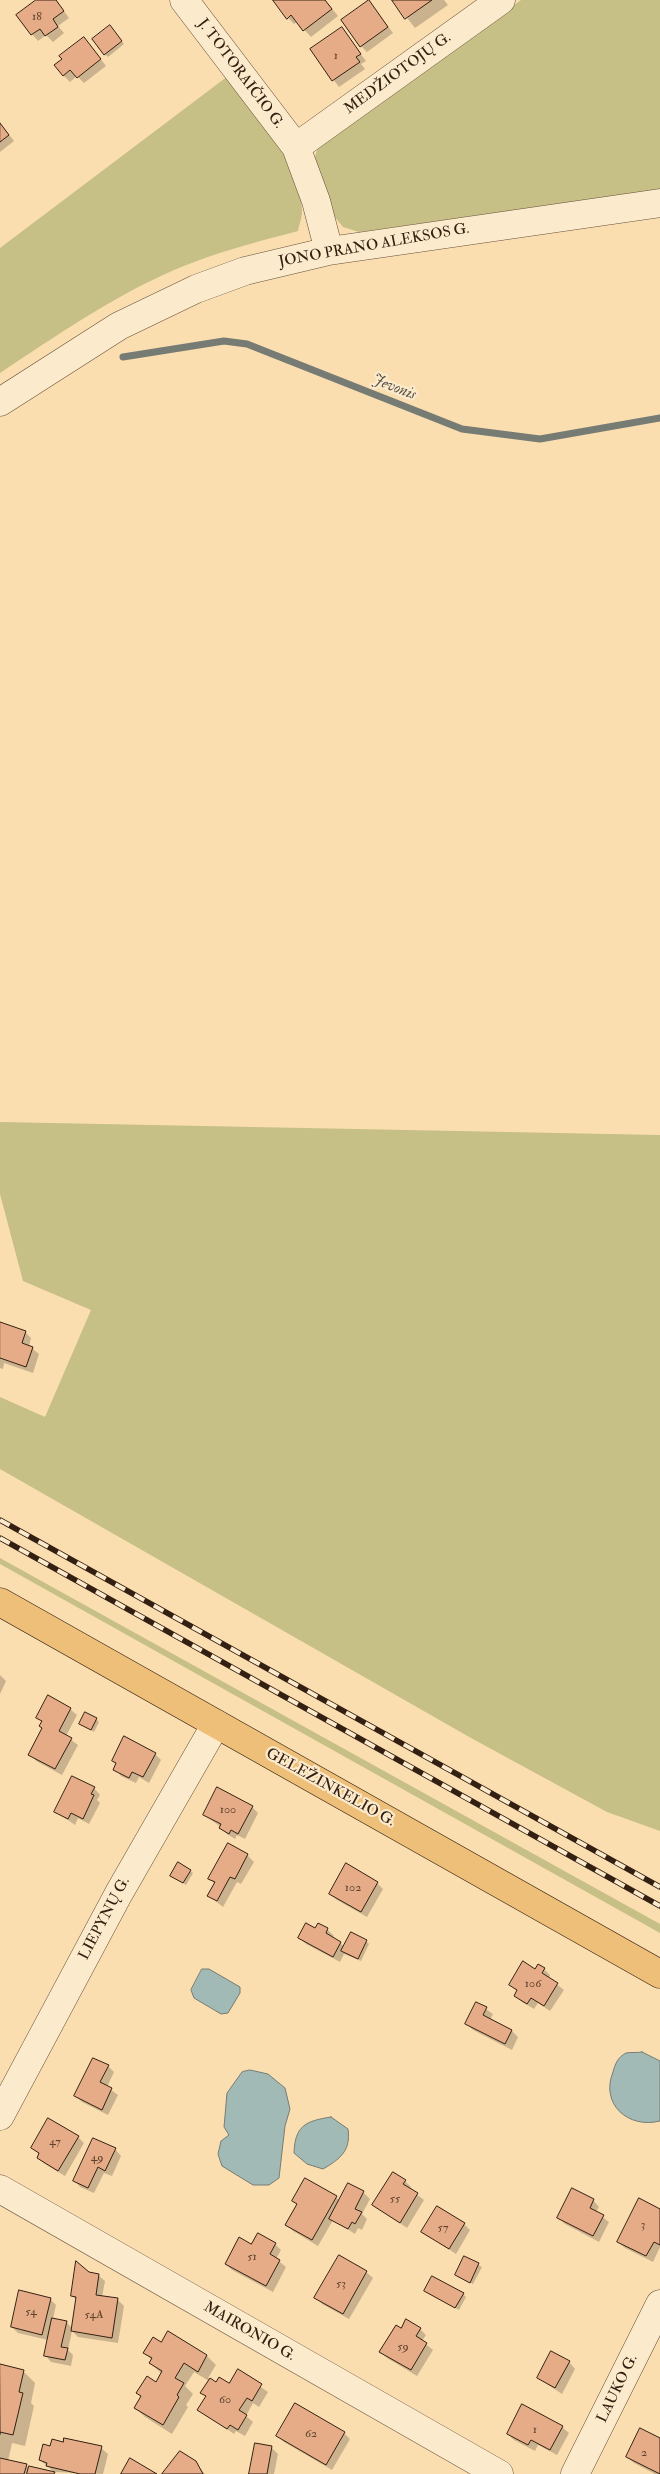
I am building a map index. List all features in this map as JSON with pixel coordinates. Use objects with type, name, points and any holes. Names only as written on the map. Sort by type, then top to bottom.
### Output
[{"type":"main road","name":"GELEŽINKELIO G.","points":[[0,1602],[660,1974]]},
{"type":"street","name":"J. TOTORAIČIO G.","points":[[184,0],[296,147],[316,202],[328,251]]},
{"type":"street","name":"MEDŽIOTOJŲ G.","points":[[296,147],[501,0]]},
{"type":"street","name":"JONO PRANO ALEKSOS G.","points":[[0,402],[74,353],[160,305],[245,271],[328,251],[660,203]]},
{"type":"street","name":"LIEPYNŲ G.","points":[[0,2116],[119,1893],[216,1724]]},
{"type":"street","name":"MAIRONIO G.","points":[[0,2189],[499,2474]]},
{"type":"street","name":"LAUKO G.","points":[[576,2474],[660,2304]]},
{"type":"shaded area","points":[[521,0],[660,0],[660,190],[359,232],[343,227],[329,210],[314,161],[318,146]]},
{"type":"shaded area","points":[[228,76],[264,122],[286,157],[300,194],[302,217],[298,231],[204,258],[174,270],[129,292],[85,318],[0,373],[0,248]]},
{"type":"shaded area","points":[[0,1122],[660,1135],[660,1831],[607,1812],[471,1738],[0,1469],[0,1397],[45,1417],[91,1310],[23,1281],[0,1194]]},
{"type":"shaded area","points":[[0,1558],[660,1924],[660,1933],[0,1564]]},
{"type":"water","points":[[202,1969],[209,1969],[240,1987],[240,1993],[228,2013],[221,2014],[194,1998],[191,1990]]},
{"type":"water","points":[[642,2052],[660,2061],[660,2121],[648,2123],[628,2117],[620,2112],[610,2094],[610,2084],[619,2059],[626,2053]]},
{"type":"water","points":[[250,2070],[268,2074],[285,2088],[290,2109],[285,2126],[279,2178],[269,2185],[253,2185],[222,2166],[218,2154],[221,2141],[229,2135],[224,2127],[227,2093],[242,2072]]},
{"type":"water","points":[[331,2117],[348,2129],[346,2149],[339,2158],[323,2169],[307,2164],[294,2153],[299,2131],[308,2123]]},
{"type":"building","points":[[36,0],[56,0],[64,11],[53,19],[58,27],[45,36],[40,29],[31,35],[16,15]]},
{"type":"building","points":[[273,0],[325,0],[332,9],[303,31],[291,15],[287,19]]},
{"type":"building","points":[[369,0],[388,27],[360,47],[341,20]]},
{"type":"building","points":[[392,0],[432,0],[405,19]]},
{"type":"building","points":[[110,25],[122,41],[104,55],[92,39]]},
{"type":"building","points":[[342,27],[361,54],[356,57],[360,62],[332,81],[310,49]]},
{"type":"building","points":[[84,37],[101,59],[77,78],[70,70],[63,76],[54,65],[62,59],[59,56]]},
{"type":"building","points":[[0,123],[9,135],[0,142]]},
{"type":"building","points":[[0,1322],[26,1331],[22,1343],[33,1347],[26,1367],[0,1358]]},
{"type":"building","points":[[48,1695],[71,1708],[59,1731],[72,1738],[55,1769],[28,1755],[42,1728],[39,1726],[42,1721],[36,1718]]},
{"type":"building","points":[[85,1712],[97,1718],[91,1730],[79,1724]]},
{"type":"building","points":[[124,1736],[156,1753],[143,1777],[132,1772],[129,1778],[113,1770],[116,1763],[112,1761]]},
{"type":"building","points":[[72,1776],[95,1787],[91,1794],[94,1795],[83,1819],[71,1813],[68,1819],[54,1812]]},
{"type":"building","points":[[217,1787],[253,1806],[238,1834],[231,1830],[229,1834],[219,1828],[221,1824],[203,1815]]},
{"type":"building","points":[[228,1843],[248,1854],[235,1879],[230,1877],[217,1901],[207,1896],[215,1882],[208,1879]]},
{"type":"building","points":[[178,1862],[191,1870],[183,1883],[170,1876]]},
{"type":"building","points":[[346,1863],[378,1882],[361,1912],[329,1894]]},
{"type":"building","points":[[306,1923],[315,1928],[318,1923],[328,1928],[326,1933],[341,1942],[333,1957],[298,1938]]},
{"type":"building","points":[[351,1932],[367,1940],[358,1959],[341,1951]]},
{"type":"building","points":[[523,1961],[535,1969],[538,1964],[545,1968],[542,1973],[558,1983],[544,2006],[531,1998],[527,2004],[514,1996],[517,1990],[509,1985]]},
{"type":"building","points":[[476,2002],[487,2007],[483,2015],[512,2030],[505,2044],[465,2024]]},
{"type":"building","points":[[93,2058],[109,2065],[100,2082],[112,2088],[102,2110],[74,2096]]},
{"type":"building","points":[[48,2118],[79,2136],[58,2171],[37,2158],[39,2153],[31,2148]]},
{"type":"building","points":[[93,2138],[116,2148],[105,2171],[98,2167],[88,2188],[73,2181]]},
{"type":"building","points":[[393,2172],[406,2180],[403,2184],[418,2193],[400,2223],[372,2205]]},
{"type":"building","points":[[305,2178],[337,2196],[312,2240],[285,2225],[297,2204],[292,2201]]},
{"type":"building","points":[[348,2183],[364,2191],[355,2209],[362,2212],[355,2224],[352,2222],[348,2229],[329,2219]]},
{"type":"building","points":[[572,2188],[594,2199],[590,2208],[604,2215],[593,2236],[557,2218]]},
{"type":"building","points":[[639,2198],[660,2209],[660,2245],[654,2242],[646,2256],[617,2242]]},
{"type":"building","points":[[437,2206],[465,2223],[449,2249],[421,2232]]},
{"type":"building","points":[[258,2233],[276,2243],[270,2254],[280,2260],[266,2286],[225,2264],[239,2237],[251,2244]]},
{"type":"building","points":[[339,2255],[367,2271],[343,2314],[314,2298]]},
{"type":"building","points":[[464,2256],[479,2263],[470,2283],[455,2275]]},
{"type":"building","points":[[76,2261],[89,2272],[99,2274],[96,2295],[118,2298],[112,2338],[71,2331],[76,2297],[71,2296]]},
{"type":"building","points":[[432,2276],[464,2293],[455,2308],[424,2291]]},
{"type":"building","points":[[19,2290],[51,2298],[42,2335],[11,2327]]},
{"type":"building","points":[[52,2318],[67,2321],[61,2347],[68,2348],[65,2360],[44,2356]]},
{"type":"building","points":[[406,2319],[421,2328],[416,2336],[427,2343],[411,2370],[379,2352],[396,2325],[401,2328]]},
{"type":"building","points":[[168,2331],[207,2355],[198,2372],[184,2363],[175,2378],[184,2383],[177,2395],[179,2397],[163,2425],[134,2408],[141,2396],[136,2393],[147,2376],[156,2382],[162,2371],[149,2363],[152,2358],[143,2353],[153,2337],[161,2342]]},
{"type":"building","points":[[551,2351],[570,2361],[555,2388],[537,2378]]},
{"type":"building","points":[[0,2364],[24,2370],[19,2392],[23,2393],[13,2435],[0,2432]]},
{"type":"building","points":[[238,2369],[262,2384],[252,2401],[247,2398],[239,2410],[247,2415],[238,2430],[230,2425],[227,2429],[197,2410],[206,2396],[200,2393],[210,2378],[216,2382],[219,2377],[229,2383]]},
{"type":"building","points":[[295,2403],[345,2432],[326,2465],[276,2436]]},
{"type":"building","points":[[522,2404],[563,2426],[550,2450],[531,2440],[528,2445],[507,2434]]},
{"type":"building","points":[[640,2428],[660,2438],[660,2474],[626,2457]]},
{"type":"building","points":[[64,2438],[102,2446],[95,2474],[80,2474],[46,2466],[47,2463],[39,2460],[43,2444],[50,2446],[52,2439],[63,2442]]},
{"type":"building","points":[[255,2443],[272,2446],[267,2474],[249,2474]]},
{"type":"building","points":[[180,2451],[196,2461],[203,2474],[162,2474]]},
{"type":"building","points":[[0,2458],[27,2464],[24,2474],[0,2474]]},
{"type":"building","points":[[130,2458],[157,2474],[121,2474]]},
{"type":"building","points":[[29,2466],[55,2472],[54,2474],[27,2474]]},
{"type":"waterway","name":"Jevonis","points":[[123,357],[224,341],[247,344],[462,429],[540,439],[660,418]]},
{"type":"railway","points":[[0,1520],[660,1887]]},
{"type":"railway","points":[[0,1538],[660,1906]]}]
